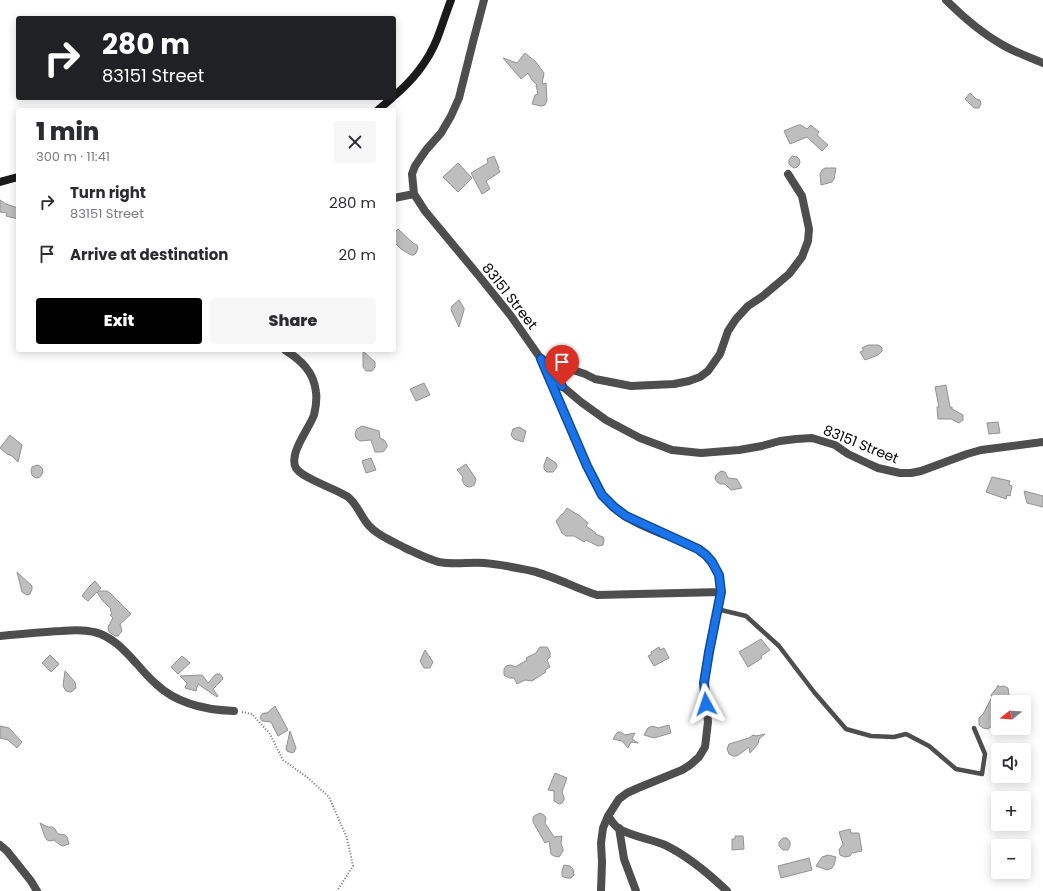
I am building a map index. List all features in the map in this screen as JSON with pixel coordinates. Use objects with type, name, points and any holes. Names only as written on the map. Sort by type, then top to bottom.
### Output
[{"type":"main road","points":[[396,94],[419,70],[429,55],[437,39],[451,0]]},
{"type":"main road","points":[[380,108],[390,100]]},
{"type":"main road","points":[[0,182],[16,178]]},
{"type":"street","name":"83151 Street","points":[[484,0],[459,98],[441,133],[426,150],[415,166],[412,174],[414,194],[425,211],[511,316],[562,386],[581,402],[606,420],[640,438],[672,450],[701,452],[739,450],[780,441],[812,438],[835,445],[848,454],[878,468],[900,473],[921,471],[981,450],[1043,442]]},
{"type":"street","points":[[946,0],[981,32],[1002,45],[1043,63]]},
{"type":"street","points":[[541,359],[595,379],[631,386],[674,384],[700,377],[708,371],[720,354],[728,331],[736,319],[748,306],[763,296],[789,274],[802,257],[808,241],[810,230],[802,196],[788,174]]},
{"type":"street","points":[[396,198],[414,194]]},
{"type":"street","points":[[288,352],[304,364],[313,377],[316,392],[316,407],[313,417],[295,454],[295,467],[301,474],[348,497],[367,523],[375,532],[384,538],[421,556],[439,562],[485,563],[534,571],[597,596],[721,592]]},
{"type":"street","points":[[541,359],[587,466],[602,495],[626,516],[688,544],[706,555],[712,562],[719,575],[721,592],[704,683],[708,722],[705,747],[699,757],[682,770],[638,788],[619,798],[608,816],[603,828],[601,843],[601,891]]},
{"type":"street","points":[[0,636],[69,630],[94,632],[115,642],[164,691],[187,704],[203,708],[234,711]]},
{"type":"street","points":[[608,816],[618,828],[664,845],[684,856],[705,871],[727,891]]},
{"type":"street","points":[[618,828],[624,859],[636,891]]},
{"type":"street","points":[[0,845],[7,851],[37,891]]},
{"type":"lane","points":[[717,609],[746,616],[779,646],[814,692],[846,729],[871,736],[894,738],[906,734],[929,746],[956,769],[982,774],[985,754],[974,728]]},
{"type":"path","points":[[234,711],[252,714],[270,734],[283,760],[308,778],[328,797],[347,838],[353,866],[337,891]]},
{"type":"building","points":[[525,53],[536,62],[544,73],[542,84],[546,83],[547,101],[545,105],[541,106],[532,104],[535,95],[538,94],[537,85],[528,73],[521,79],[503,58],[517,63]]},
{"type":"building","points":[[970,93],[976,99],[980,100],[981,104],[979,108],[974,108],[965,99]]},
{"type":"building","points":[[801,125],[807,129],[811,125],[819,132],[817,135],[828,145],[822,151],[807,137],[790,144],[784,131]]},
{"type":"building","points":[[494,156],[500,172],[486,181],[490,189],[482,194],[471,173],[488,163],[487,159]]},
{"type":"building","points":[[792,156],[797,157],[800,162],[797,167],[794,168],[789,164],[789,160]]},
{"type":"building","points":[[458,163],[472,178],[458,192],[443,177]]},
{"type":"building","points":[[825,168],[836,168],[834,179],[832,182],[821,185],[820,174]]},
{"type":"building","points":[[0,200],[16,207],[16,218],[6,216],[7,213],[0,212]]},
{"type":"building","points":[[398,229],[417,245],[418,248],[414,255],[411,255],[401,249],[396,244],[396,231]]},
{"type":"building","points":[[459,300],[464,310],[459,327],[451,309],[452,306]]},
{"type":"building","points":[[868,345],[878,345],[882,348],[882,351],[878,355],[865,360],[860,352],[864,350],[862,348]]},
{"type":"building","points":[[364,352],[375,362],[375,367],[372,371],[366,371],[363,367]]},
{"type":"building","points":[[424,383],[430,395],[416,401],[410,389]]},
{"type":"building","points":[[946,385],[950,407],[963,415],[963,420],[959,423],[951,419],[938,419],[937,407],[939,407],[935,387]]},
{"type":"building","points":[[998,422],[1000,433],[989,434],[987,423]]},
{"type":"building","points":[[362,426],[379,431],[380,438],[387,444],[384,451],[375,452],[371,440],[360,441],[356,438],[355,433],[357,429]]},
{"type":"building","points":[[519,427],[526,431],[523,442],[514,439],[511,435],[513,429]]},
{"type":"building","points":[[10,435],[22,445],[18,462],[0,448]]},
{"type":"building","points":[[547,457],[556,463],[557,467],[553,472],[547,472],[544,469]]},
{"type":"building","points":[[371,458],[376,470],[366,473],[362,461]]},
{"type":"building","points":[[466,464],[476,479],[474,485],[470,487],[464,484],[462,480],[463,477],[457,470]]},
{"type":"building","points":[[37,465],[42,468],[43,471],[40,477],[37,478],[32,475],[31,472],[32,467]]},
{"type":"building","points":[[721,471],[725,472],[728,478],[737,479],[742,488],[731,490],[725,484],[720,484],[717,482],[715,479],[716,475]]},
{"type":"building","points":[[992,477],[1010,481],[1009,485],[1012,486],[1010,496],[1007,495],[1006,499],[986,492]]},
{"type":"building","points":[[1024,491],[1043,496],[1043,507],[1027,503]]},
{"type":"building","points":[[567,508],[588,523],[586,526],[596,533],[595,534],[603,537],[603,545],[598,546],[586,540],[584,542],[574,536],[566,536],[562,533],[556,521]]},
{"type":"building","points":[[17,572],[32,586],[30,594],[27,595],[22,592]]},
{"type":"building","points":[[95,581],[101,588],[98,591],[107,591],[110,593],[131,614],[120,624],[122,631],[118,636],[115,636],[109,632],[108,627],[113,618],[110,615],[112,613],[110,610],[111,609],[102,600],[97,592],[88,601],[82,596]]},
{"type":"building","points":[[761,639],[770,650],[761,656],[762,658],[748,667],[739,652]]},
{"type":"building","points":[[540,647],[547,647],[550,652],[550,657],[547,660],[550,667],[545,670],[546,672],[532,681],[525,680],[517,684],[514,678],[509,678],[504,675],[504,669],[506,666],[511,665],[515,667],[527,660],[526,658],[536,653]]},
{"type":"building","points":[[659,647],[660,650],[664,648],[669,658],[654,666],[648,656]]},
{"type":"building","points":[[425,650],[433,662],[430,668],[424,668],[420,661]]},
{"type":"building","points":[[50,655],[59,664],[51,672],[42,663]]},
{"type":"building","points":[[182,656],[190,663],[178,674],[171,667]]},
{"type":"building","points":[[65,671],[75,682],[76,688],[71,692],[66,691],[63,686]]},
{"type":"building","points":[[216,674],[220,674],[223,678],[213,689],[218,696],[217,697],[198,684],[196,691],[185,688],[187,683],[180,676],[201,675],[208,683]]},
{"type":"building","points":[[998,685],[998,687],[1004,686],[1008,688],[1009,695],[991,695]]},
{"type":"building","points":[[991,699],[991,727],[988,729],[979,725],[979,718],[983,714]]},
{"type":"building","points":[[275,706],[288,730],[278,736],[271,722],[262,721],[260,718],[262,714],[267,713]]},
{"type":"building","points":[[669,725],[671,733],[654,738],[644,735],[648,728],[652,726],[658,728]]},
{"type":"building","points":[[0,726],[9,728],[22,742],[17,748],[8,740],[0,738]]},
{"type":"building","points":[[290,731],[296,748],[292,753],[286,749]]},
{"type":"building","points":[[618,732],[625,735],[635,733],[632,739],[638,743],[631,742],[628,748],[622,741],[613,739]]},
{"type":"building","points":[[765,734],[759,739],[758,744],[750,753],[749,747],[737,756],[729,754],[727,749],[729,744],[749,738],[753,735],[756,736]]},
{"type":"building","points":[[555,773],[567,778],[562,792],[564,800],[559,804],[554,801],[554,791],[548,790]]},
{"type":"building","points":[[540,813],[545,816],[545,823],[554,837],[562,836],[561,844],[563,851],[559,857],[551,854],[549,841],[545,843],[533,822],[534,816]]},
{"type":"building","points":[[40,823],[54,828],[58,834],[65,835],[69,844],[63,846],[54,840],[47,840]]},
{"type":"building","points":[[850,829],[851,833],[859,833],[862,851],[852,853],[850,856],[845,857],[840,855],[839,850],[843,844],[839,832]]},
{"type":"building","points":[[735,836],[743,836],[744,849],[732,850],[732,839],[735,839]]},
{"type":"building","points":[[783,838],[787,838],[790,842],[788,850],[783,850],[779,846],[779,842]]},
{"type":"building","points":[[828,855],[836,857],[832,868],[827,870],[816,866],[822,857]]},
{"type":"building","points":[[809,858],[812,870],[781,878],[778,866]]},
{"type":"building","points":[[564,865],[570,866],[573,869],[574,875],[571,878],[563,877],[562,871]]},
{"type":"route","points":[[562,386],[541,359],[587,466],[602,495],[626,516],[698,549],[712,562],[719,575],[721,592],[704,683],[706,704]]}]
